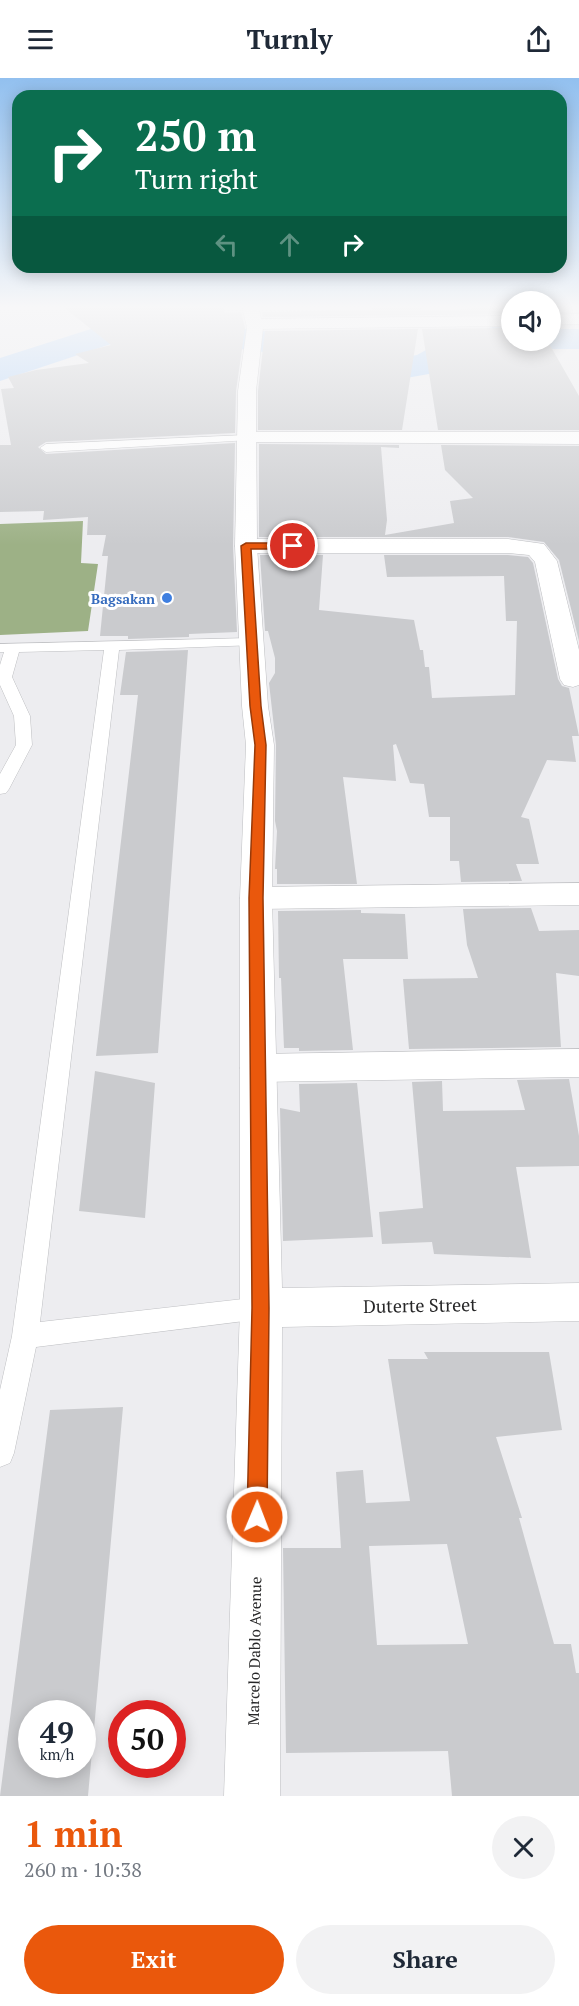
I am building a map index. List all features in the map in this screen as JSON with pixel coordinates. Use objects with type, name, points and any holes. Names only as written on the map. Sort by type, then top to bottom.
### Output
[{"type":"street","name":"Marcelo Dablo Avenue","points":[[248,385],[246,546],[260,745],[256,898],[261,1308],[252,1796]]},
{"type":"street","points":[[246,438],[579,438]]},
{"type":"street","points":[[246,546],[508,546],[536,549],[546,561],[573,679]]},
{"type":"street","points":[[256,898],[579,894]]},
{"type":"street","points":[[258,1068],[579,1063]]},
{"type":"street","name":"Duterte Street","points":[[261,1308],[579,1302]]},
{"type":"lane","points":[[46,448],[246,438]]},
{"type":"lane","points":[[0,789],[24,745],[21,716],[4,677],[6,648],[251,642]]},
{"type":"lane","points":[[0,1453],[25,1336],[112,646]]},
{"type":"lane","points":[[25,1336],[261,1308]]},
{"type":"green space","points":[[83,521],[81,563],[98,564],[88,631],[0,635],[0,524]]},
{"type":"building","points":[[12,385],[237,385],[235,433],[46,442],[38,447],[46,454],[235,443],[233,546],[237,632],[189,634],[189,637],[128,639],[128,636],[100,636],[108,556],[102,556],[106,535],[87,535],[88,517],[43,520],[44,511],[0,512],[0,445],[11,445],[1,389],[14,388]]},
{"type":"building","points":[[259,385],[409,385],[402,430],[258,430]]},
{"type":"building","points":[[431,385],[573,385],[579,396],[579,430],[438,430]]},
{"type":"building","points":[[259,444],[399,445],[399,448],[381,447],[387,520],[385,535],[454,523],[450,501],[473,498],[445,470],[441,445],[579,446],[579,641],[559,560],[544,542],[508,537],[259,537]]},
{"type":"building","points":[[260,555],[323,555],[319,610],[414,620],[420,650],[423,650],[425,667],[429,667],[432,698],[515,695],[517,621],[506,621],[504,576],[387,577],[384,555],[508,555],[528,557],[533,563],[558,679],[562,686],[569,688],[579,736],[572,736],[576,762],[547,760],[521,817],[529,819],[539,864],[516,864],[522,881],[461,882],[459,861],[450,861],[450,817],[429,817],[424,784],[410,783],[396,744],[393,745],[396,781],[343,777],[357,884],[277,884],[277,869],[275,869],[276,745],[269,683],[275,673],[275,658],[268,631],[265,631]]},
{"type":"building","points":[[188,650],[158,1053],[96,1056],[138,695],[120,695],[126,652]]},
{"type":"building","points":[[531,908],[539,931],[579,930],[579,976],[556,973],[561,1047],[409,1049],[403,979],[478,978],[467,945],[463,909]]},
{"type":"building","points":[[361,910],[361,913],[405,914],[408,959],[343,959],[353,1050],[299,1051],[299,1048],[284,1048],[281,978],[279,978],[278,911]]},
{"type":"building","points":[[95,1071],[155,1083],[145,1218],[79,1211]]},
{"type":"building","points":[[569,1079],[579,1136],[579,1166],[516,1167],[531,1258],[434,1254],[432,1242],[382,1244],[379,1212],[423,1208],[412,1082],[442,1081],[443,1111],[525,1110],[517,1080]]},
{"type":"building","points":[[357,1083],[373,1237],[283,1241],[280,1108],[300,1112],[299,1084]]},
{"type":"building","points":[[424,1352],[549,1352],[562,1430],[496,1437],[522,1518],[519,1518],[554,1644],[571,1644],[576,1673],[579,1673],[579,1796],[452,1796],[448,1751],[286,1753],[283,1548],[341,1548],[336,1472],[363,1470],[366,1503],[410,1501],[388,1359],[428,1359]],"holes":[[[447,1544],[468,1644],[377,1645],[369,1546]]]},
{"type":"building","points":[[123,1407],[96,1707],[96,1700],[18,1700],[18,1778],[90,1778],[88,1796],[0,1796],[50,1410]]},
{"type":"place","name":"Bagsakan","points":[[167,598]]},
{"type":"route","points":[[257,1517],[261,1308],[256,898],[260,745],[255,706],[246,546],[293,546]]}]
